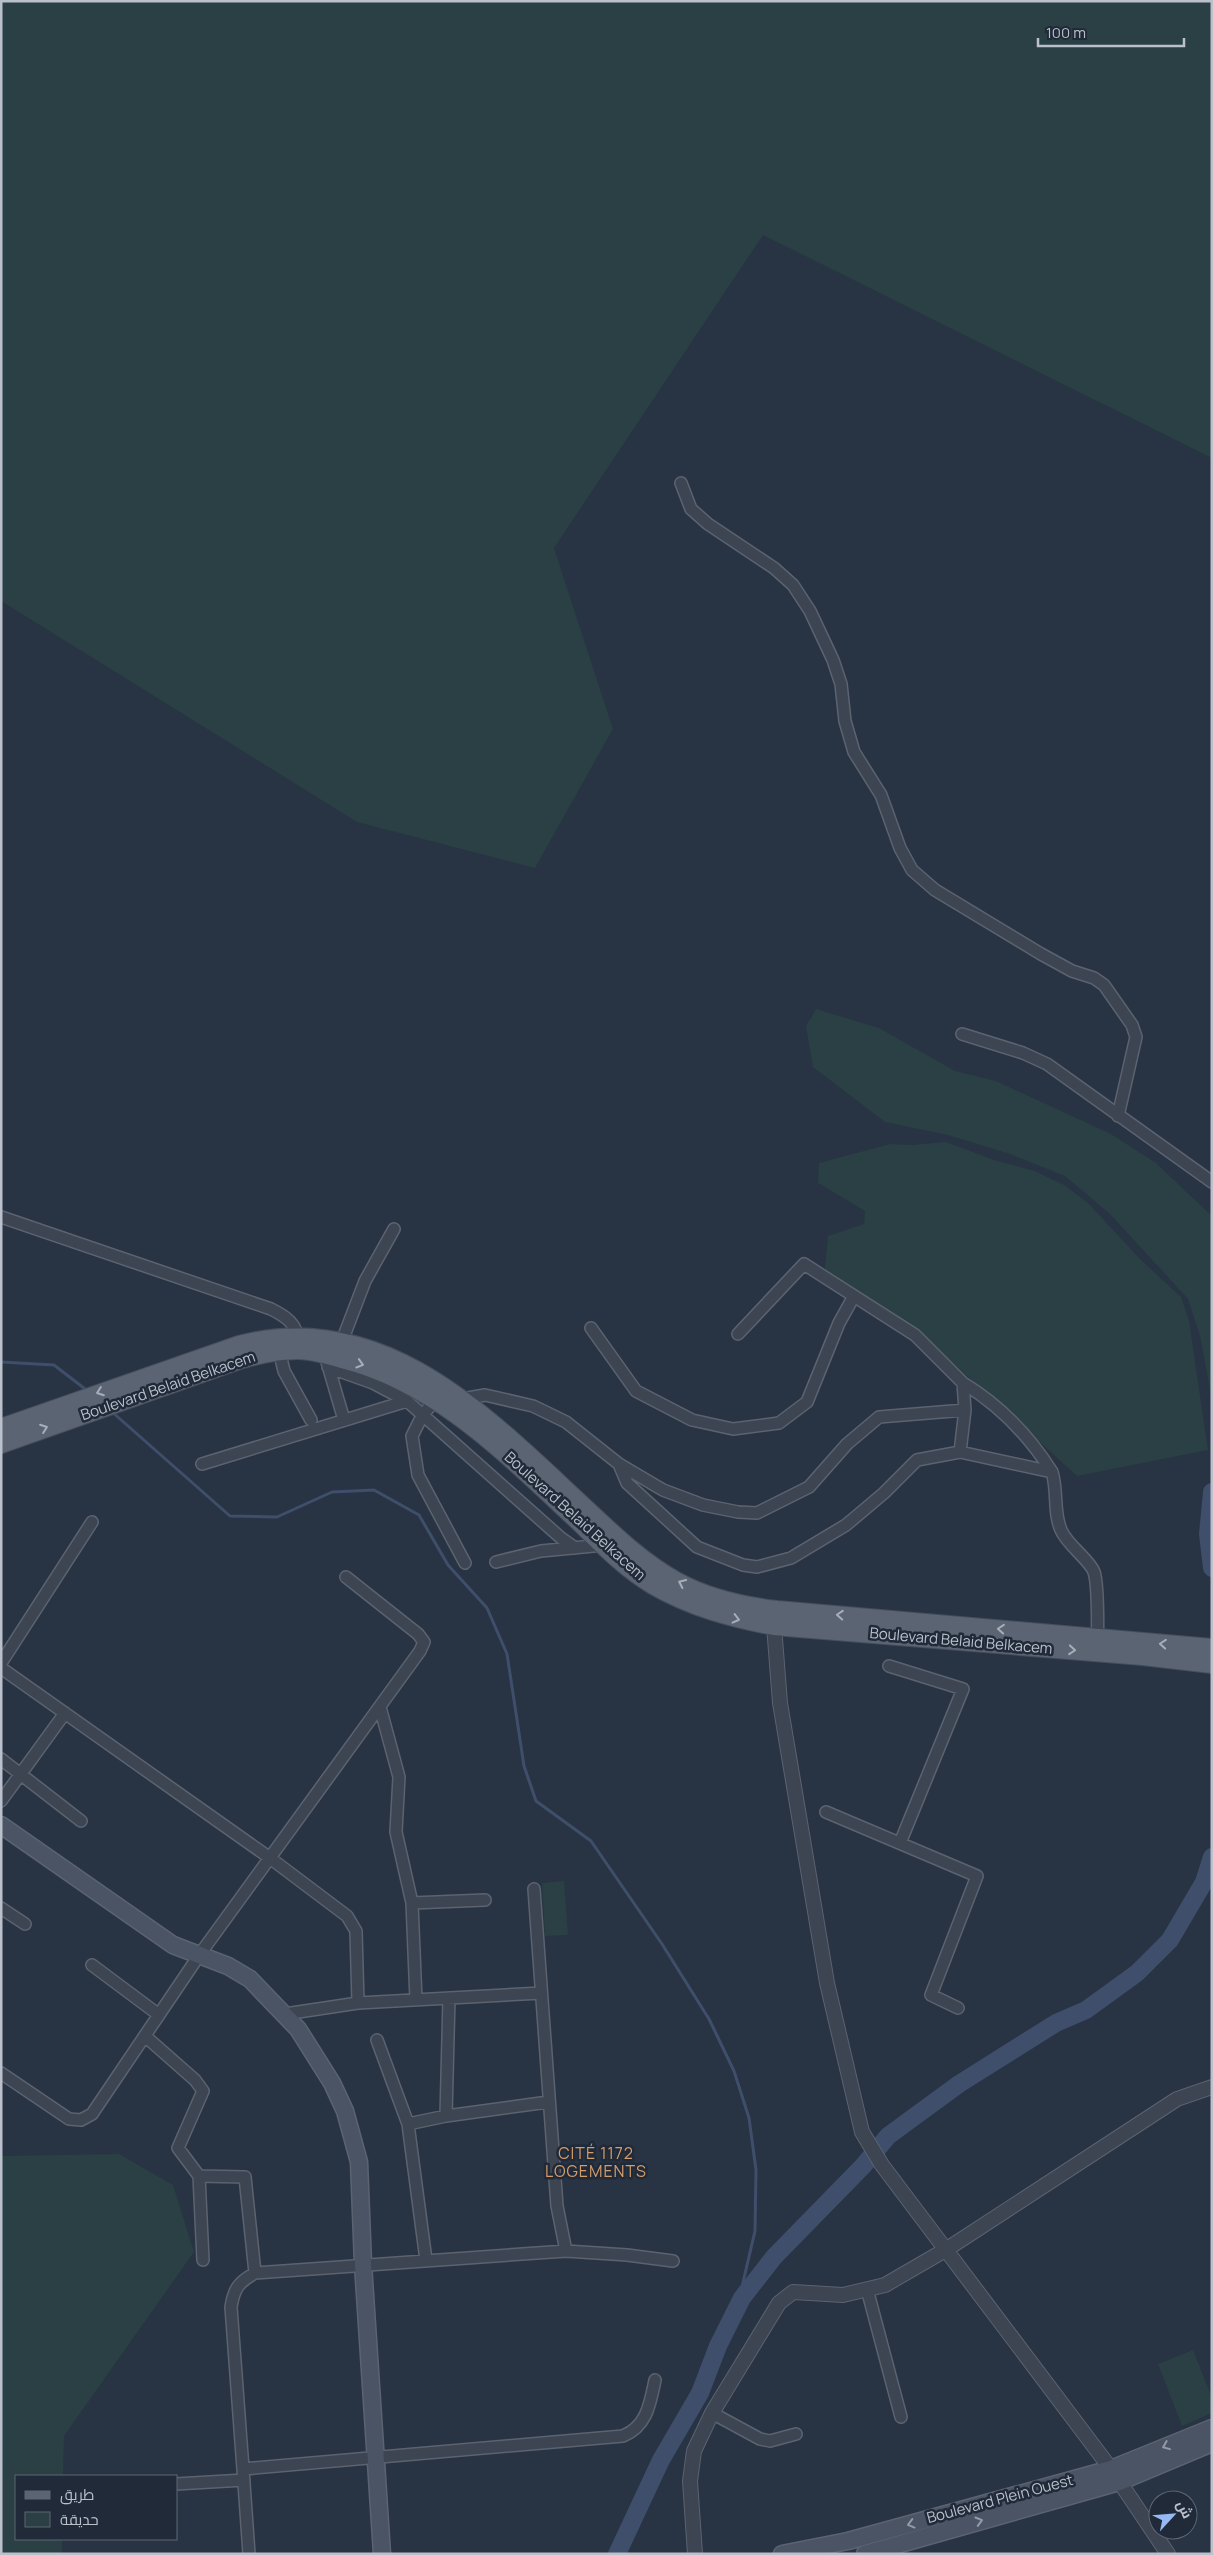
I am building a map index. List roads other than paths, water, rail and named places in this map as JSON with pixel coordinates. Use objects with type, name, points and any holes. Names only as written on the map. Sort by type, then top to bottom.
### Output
[{"type":"main road","name":"Boulevard Belaid Belkacem","points":[[1,1428],[82,1406],[125,1391],[239,1345],[342,1341],[387,1356],[462,1399],[498,1428],[626,1546],[677,1582],[707,1594],[740,1605],[1096,1645],[1212,1664]]},
{"type":"main road","name":"Boulevard Belaid Belkacem","points":[[298,1343],[327,1361],[383,1372],[453,1410],[604,1545],[652,1585],[699,1608],[737,1619],[774,1626],[1096,1645],[1212,1648]]},
{"type":"main road","name":"Boulevard Belaid Belkacem","points":[[1,1444],[82,1406]]},
{"type":"main road","points":[[1,1825],[173,1945],[200,1954],[250,1978],[285,2014],[318,2058],[332,2083],[354,2140],[359,2162],[362,2264],[382,2554]]},
{"type":"main road","name":"Boulevard Plein Ouest","points":[[782,2554],[848,2541],[1115,2475],[1212,2428]]},
{"type":"main road","name":"Boulevard Plein Ouest","points":[[865,2554],[1212,2443]]},
{"type":"street","points":[[681,483],[691,509],[708,524],[774,568],[793,585],[810,611],[833,660],[841,684],[845,720],[854,752],[881,795],[900,848],[912,870],[935,890],[1033,949],[1072,971],[1094,978],[1104,985],[1132,1025],[1136,1038],[1118,1116]]},
{"type":"street","points":[[962,1034],[1022,1053],[1047,1064],[1212,1182]]},
{"type":"street","points":[[1,1217],[271,1309],[288,1318],[298,1343]]},
{"type":"street","points":[[342,1341],[365,1281],[394,1229]]},
{"type":"street","points":[[738,1334],[804,1264],[915,1335],[963,1382],[980,1393],[1026,1437],[1038,1449],[1052,1472],[1060,1530],[1094,1572],[1096,1645]]},
{"type":"street","points":[[591,1328],[636,1391],[692,1420],[733,1429],[779,1423],[807,1402],[839,1323],[854,1296]]},
{"type":"street","points":[[278,1344],[284,1370],[311,1420]]},
{"type":"street","points":[[327,1361],[407,1401],[575,1548]]},
{"type":"street","points":[[327,1361],[344,1420]]},
{"type":"street","points":[[960,1452],[964,1410],[963,1382]]},
{"type":"street","points":[[462,1399],[485,1395],[533,1406],[566,1422],[619,1464],[663,1490],[703,1505],[738,1512],[757,1512],[809,1487],[847,1444],[879,1417],[964,1410]]},
{"type":"street","points":[[435,1400],[422,1416],[412,1436],[418,1475],[465,1563]]},
{"type":"street","points":[[202,1464],[407,1401]]},
{"type":"street","points":[[619,1464],[628,1483],[698,1547],[743,1565],[757,1567],[792,1558],[846,1525],[884,1493],[917,1460],[960,1452],[1052,1472]]},
{"type":"street","points":[[1,1663],[92,1522]]},
{"type":"street","points":[[496,1562],[540,1551],[604,1545]]},
{"type":"street","points":[[1,2073],[69,2119],[81,2120],[92,2114],[200,1954],[420,1652],[424,1642],[418,1634],[346,1577]]},
{"type":"street","points":[[774,1626],[780,1703],[827,1982],[862,2132],[882,2164],[1115,2475],[1168,2554]]},
{"type":"street","points":[[889,1666],[963,1688],[900,1842]]},
{"type":"street","points":[[1,1668],[270,1858],[352,1923],[357,1940],[358,2003]]},
{"type":"street","points":[[380,1707],[399,1777],[396,1832],[412,1904],[416,2000]]},
{"type":"street","points":[[1,1801],[64,1713]]},
{"type":"street","points":[[1,1759],[81,1821]]},
{"type":"street","points":[[826,1812],[977,1876],[931,1995],[958,2008]]},
{"type":"street","points":[[534,1889],[556,2206],[566,2251]]},
{"type":"street","points":[[412,1904],[485,1900]]},
{"type":"street","points":[[1,1908],[25,1924]]},
{"type":"street","points":[[92,1965],[159,2015]]},
{"type":"street","points":[[285,2014],[358,2003],[541,1993]]},
{"type":"street","points":[[446,2116],[449,1998]]},
{"type":"street","points":[[145,2036],[195,2080],[203,2091],[178,2148],[199,2176],[204,2260]]},
{"type":"street","points":[[377,2040],[408,2124],[426,2260]]},
{"type":"street","points":[[695,2554],[690,2481],[694,2451],[712,2413],[779,2303],[793,2292],[843,2295],[885,2285],[946,2249],[1177,2099],[1212,2087]]},
{"type":"street","points":[[408,2124],[446,2116],[548,2102]]},
{"type":"street","points":[[199,2176],[245,2176],[255,2273]]},
{"type":"street","points":[[249,2554],[231,2307],[233,2292],[240,2282],[255,2273],[566,2251],[627,2255],[674,2261]]},
{"type":"street","points":[[867,2289],[901,2417]]},
{"type":"street","points":[[178,2484],[376,2458],[623,2436],[633,2432],[642,2423],[650,2406],[655,2380]]},
{"type":"street","points":[[712,2413],[760,2439],[770,2441],[796,2434]]},
{"type":"waterway","points":[[1,1362],[54,1365],[89,1392]]},
{"type":"waterway","points":[[111,1411],[230,1516],[277,1517],[332,1492],[374,1490],[419,1515],[448,1565],[487,1608],[507,1654],[524,1766],[536,1801],[591,1841],[662,1944],[709,2019],[734,2071],[749,2118],[756,2170],[755,2231],[737,2308]]},
{"type":"waterway","points":[[1212,1492],[1208,1534],[1212,1568]]},
{"type":"waterway","points":[[617,2554],[661,2460],[700,2393],[718,2346],[742,2298],[774,2257],[863,2166],[888,2136],[959,2084],[1056,2023],[1086,2010],[1137,1973],[1170,1940],[1204,1882],[1212,1857]]},
{"type":"district","name":"CITÉ 1172 LOGEMENTS","points":[[596,2162]]}]
